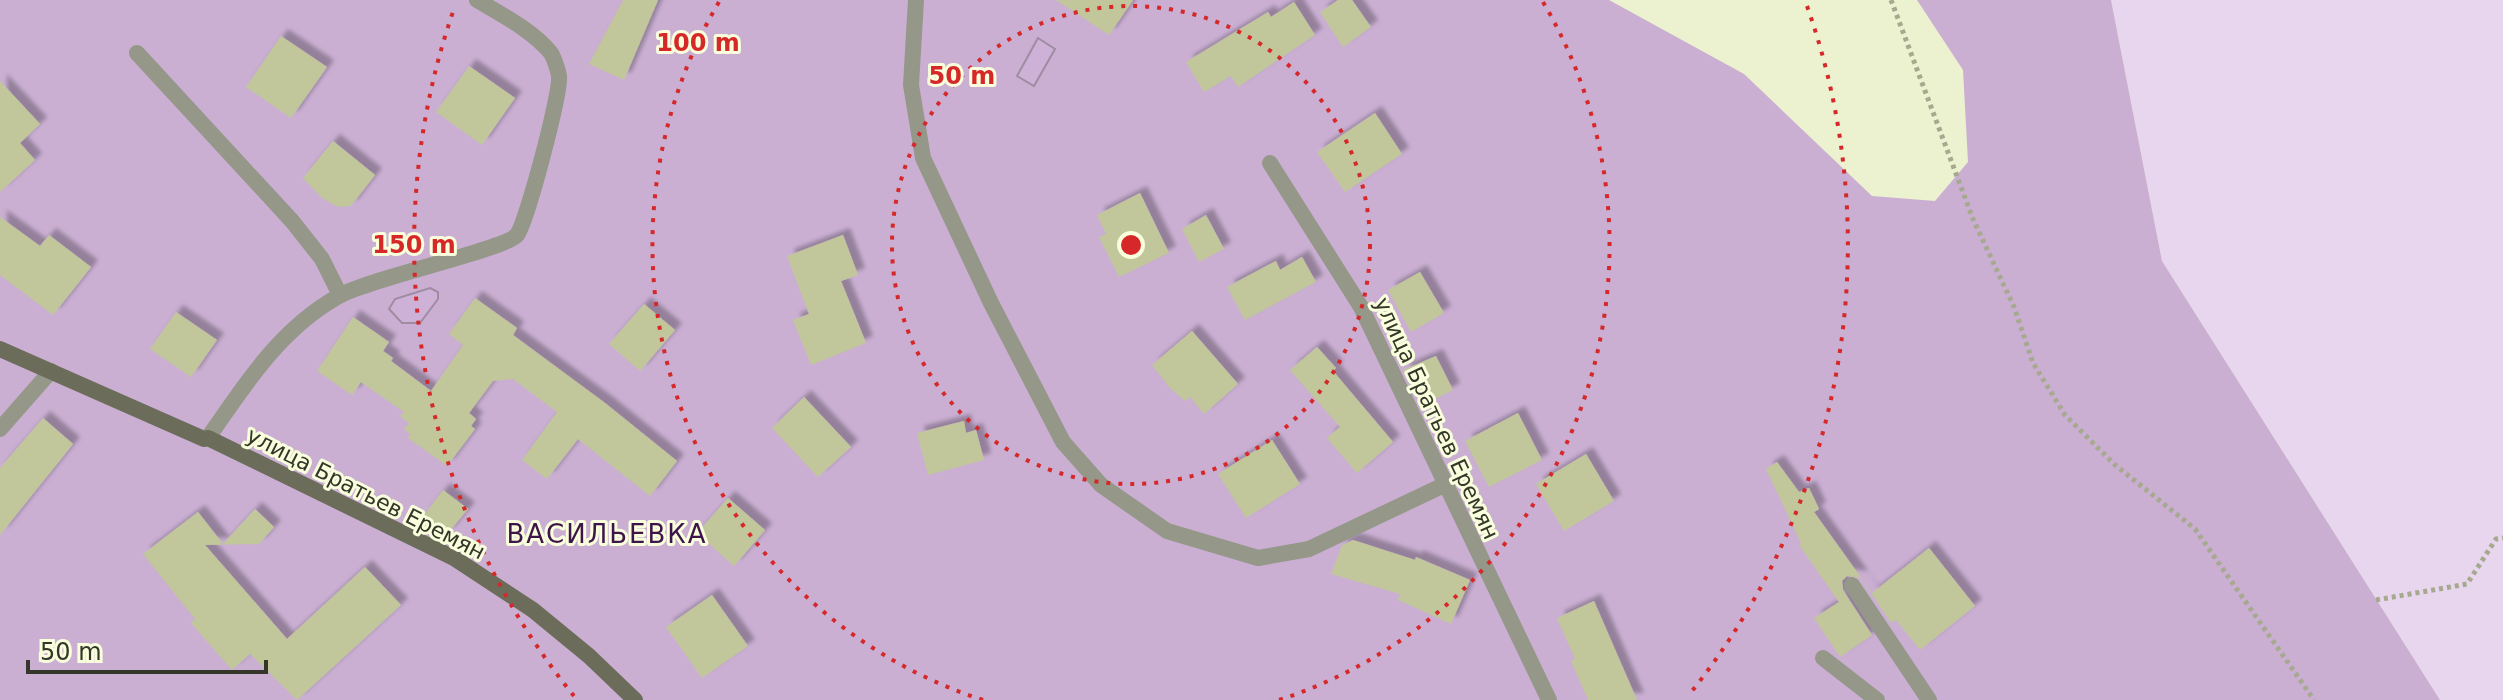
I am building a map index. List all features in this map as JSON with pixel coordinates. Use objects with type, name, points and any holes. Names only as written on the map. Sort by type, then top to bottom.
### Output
[{"type":"street","points":[[208,438],[280,340],[340,295],[461,254],[502,246],[517,236],[532,200],[559,77],[552,55],[526,30],[477,0]]},
{"type":"street","points":[[916,0],[911,85],[923,158],[991,303],[1063,442],[1101,485],[1167,531],[1258,558],[1309,549],[1444,485]]},
{"type":"street","points":[[137,53],[292,221],[322,259],[340,295]]},
{"type":"street","name":"улица Братьев Еремян","points":[[1270,163],[1361,307],[1549,700]]},
{"type":"street","name":"улица Братьев Еремян","points":[[0,349],[204,439],[208,438],[454,558],[533,610],[589,656],[635,700]]},
{"type":"street","points":[[0,429],[51,371]]},
{"type":"street","points":[[1852,585],[1929,700]]},
{"type":"street","points":[[1823,658],[1877,700]]},
{"type":"path","points":[[1891,0],[1973,219],[2014,307],[2033,363],[2065,415],[2114,464],[2195,529],[2314,700]]},
{"type":"path","points":[[2376,600],[2467,584],[2496,539],[2503,538]]},
{"type":"shaded area","points":[[0,0],[1609,0],[1744,74],[1872,196],[1935,201],[1968,162],[1963,70],[1917,0],[2111,0],[2162,261],[2440,700],[0,700]]},
{"type":"shaded area","points":[[2111,0],[2503,0],[2503,700],[2440,700],[2162,261]]},
{"type":"shaded area","points":[[1038,38],[1055,49],[1034,86],[1017,76]]},
{"type":"shaded area","points":[[430,288],[438,292],[438,299],[420,323],[402,323],[389,309],[395,299]]},
{"type":"building","points":[[623,0],[658,0],[624,80],[589,64]]},
{"type":"building","points":[[1056,0],[1133,0],[1109,35]]},
{"type":"building","points":[[1338,0],[1352,0],[1371,27],[1343,47],[1320,12]]},
{"type":"building","points":[[1294,2],[1315,35],[1238,87],[1231,76],[1204,92],[1186,62],[1268,12],[1271,17]]},
{"type":"building","points":[[281,36],[327,67],[291,118],[246,87]]},
{"type":"building","points":[[469,66],[515,98],[482,145],[436,112]]},
{"type":"building","points":[[0,81],[40,124],[20,143],[35,160],[0,192]]},
{"type":"building","points":[[1375,113],[1402,154],[1345,192],[1317,152]]},
{"type":"building","points":[[333,141],[375,175],[351,206],[338,207],[322,198],[303,178]]},
{"type":"building","points":[[1140,193],[1169,253],[1119,277],[1099,237],[1106,234],[1097,215]]},
{"type":"building","points":[[1206,215],[1224,249],[1199,262],[1182,229]]},
{"type":"building","points":[[0,217],[40,246],[49,235],[91,267],[53,315],[0,275]]},
{"type":"building","points":[[843,235],[858,275],[841,281],[866,343],[811,365],[793,320],[809,314],[787,256]]},
{"type":"building","points":[[1302,257],[1316,282],[1245,320],[1227,287],[1276,261],[1280,270]]},
{"type":"building","points":[[1420,272],[1444,313],[1411,332],[1388,290]]},
{"type":"building","points":[[475,298],[517,328],[513,335],[677,461],[650,496],[578,439],[547,479],[522,460],[557,412],[513,379],[493,381],[469,413],[476,419],[471,426],[475,429],[447,466],[408,438],[410,434],[404,429],[409,423],[400,416],[404,412],[361,382],[352,395],[317,371],[353,317],[389,342],[383,351],[393,358],[391,361],[431,391],[463,345],[449,334]]},
{"type":"building","points":[[644,304],[675,330],[640,371],[609,344]]},
{"type":"building","points":[[176,312],[217,340],[191,377],[150,349]]},
{"type":"building","points":[[1192,331],[1238,384],[1204,414],[1190,397],[1185,401],[1170,388],[1152,365]]},
{"type":"building","points":[[1317,347],[1336,368],[1333,371],[1393,442],[1357,473],[1327,438],[1340,427],[1290,370]]},
{"type":"building","points":[[1436,356],[1453,390],[1421,406],[1403,370]]},
{"type":"building","points":[[804,397],[851,447],[818,477],[772,428]]},
{"type":"building","points":[[1518,413],[1542,460],[1489,487],[1465,441]]},
{"type":"building","points":[[43,418],[73,444],[0,535],[0,468]]},
{"type":"building","points":[[964,421],[966,433],[976,430],[984,460],[928,475],[917,433]]},
{"type":"building","points":[[1272,440],[1300,484],[1246,518],[1218,474]]},
{"type":"building","points":[[1586,454],[1614,501],[1564,531],[1536,484]]},
{"type":"building","points":[[1777,462],[1799,492],[1809,488],[1819,509],[1814,512],[1872,593],[1929,548],[1975,606],[1920,650],[1896,620],[1891,623],[1861,578],[1847,576],[1842,581],[1843,590],[1872,635],[1840,657],[1814,618],[1839,602],[1799,545],[1801,543],[1766,469]]},
{"type":"building","points":[[443,490],[468,509],[447,534],[424,515]]},
{"type":"building","points":[[728,498],[765,530],[734,566],[697,533]]},
{"type":"building","points":[[255,509],[274,527],[259,544],[205,545],[287,639],[365,567],[401,605],[297,700],[250,654],[232,670],[191,623],[195,619],[143,554],[198,512],[223,544]]},
{"type":"building","points":[[1353,540],[1415,560],[1416,557],[1470,580],[1451,624],[1398,600],[1400,594],[1331,574],[1342,545]]},
{"type":"building","points":[[712,595],[748,646],[702,678],[666,627]]},
{"type":"building","points":[[1594,601],[1637,700],[1588,700],[1571,661],[1575,659],[1557,618]]},
{"type":"district","name":"ВАСИЛЬЕВКА","points":[[607,534]]}]
